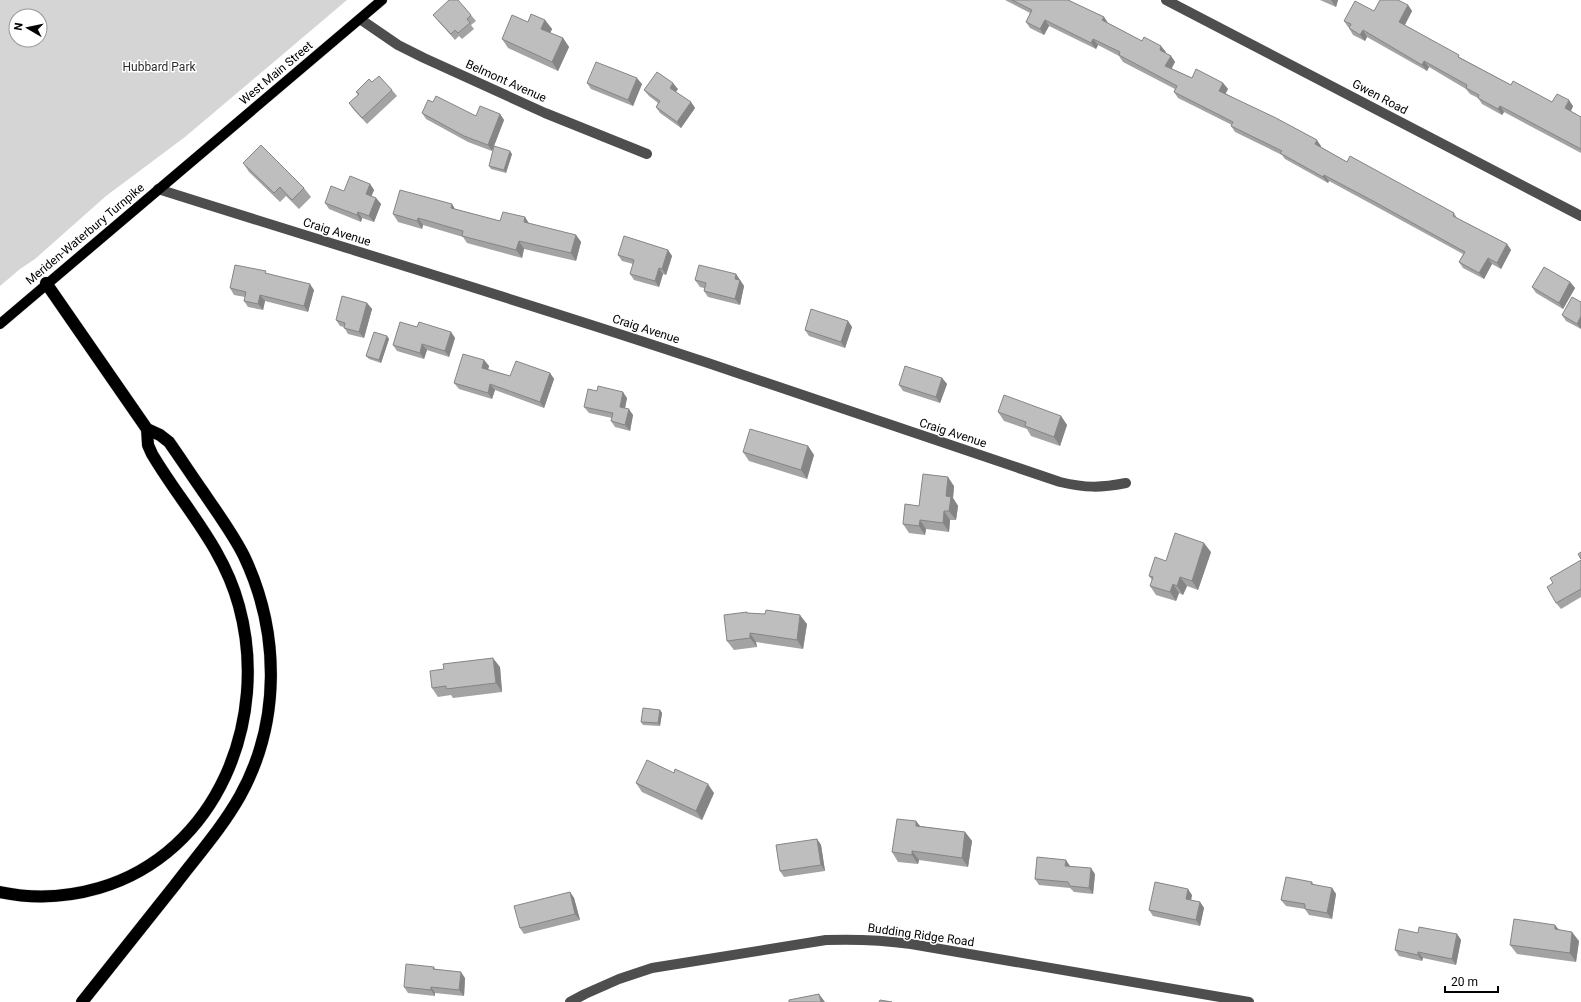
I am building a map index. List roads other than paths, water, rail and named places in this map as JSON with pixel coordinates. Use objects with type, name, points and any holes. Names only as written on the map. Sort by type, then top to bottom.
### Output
[{"type":"highway","points":[[46,283],[147,429],[170,442],[226,525],[244,557],[256,586],[267,628],[271,657],[270,700],[265,731],[252,770],[239,797],[208,843],[82,1002]]},
{"type":"highway","points":[[0,892],[39,896],[69,895],[107,886],[143,870],[173,848],[200,819],[222,784],[238,746],[246,708],[248,677],[246,636],[238,602],[224,568],[204,532],[152,454],[148,445],[147,429]]},
{"type":"main road","name":"West Main Street","points":[[187,165],[382,0]]},
{"type":"main road","name":"Meriden-Waterbury Turnpike","points":[[0,324],[46,283],[187,165]]},
{"type":"street","name":"Gwen Road","points":[[1166,0],[1581,216]]},
{"type":"street","name":"Belmont Avenue","points":[[360,19],[398,45],[424,58],[545,113],[647,154]]},
{"type":"street","name":"Craig Avenue","points":[[158,189],[655,346],[918,436],[1060,482],[1082,487],[1103,487],[1126,483]]},
{"type":"street","name":"Budding Ridge Road","points":[[570,1002],[584,994],[619,979],[652,968],[826,940],[855,939],[883,940],[911,944],[1249,1002]]},
{"type":"park label","name":"Hubbard Park","points":[[159,67]]}]
